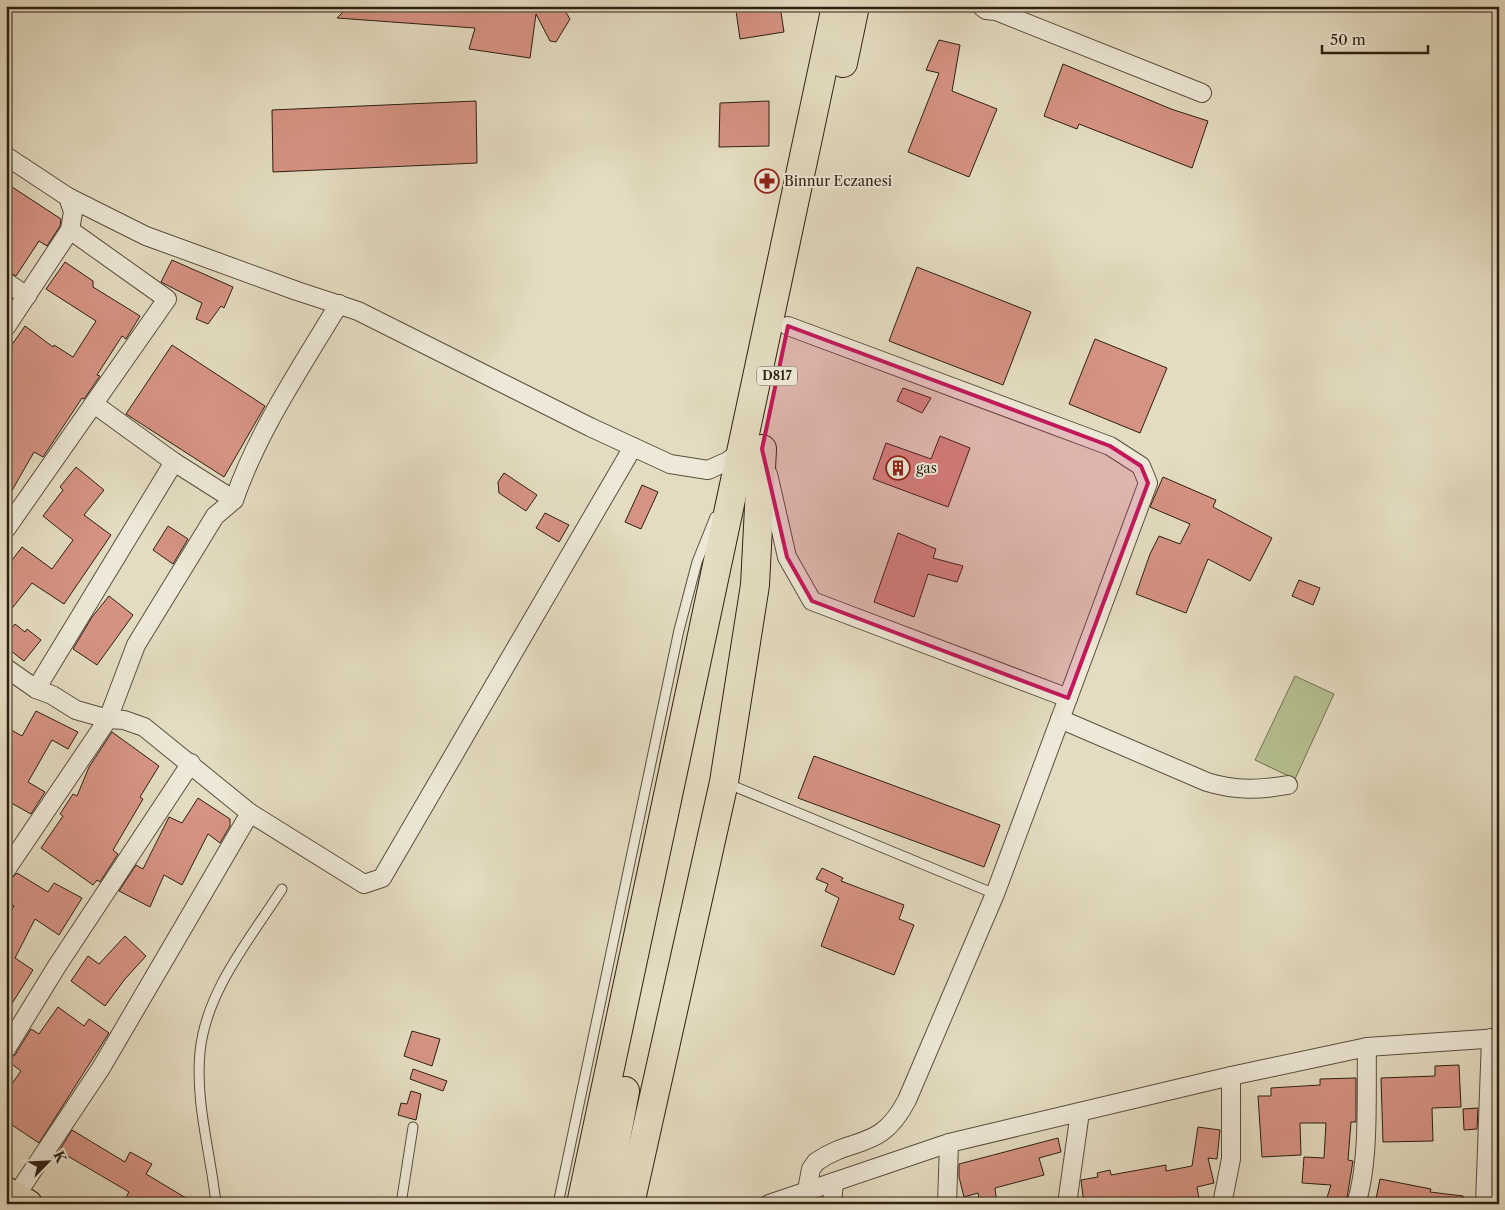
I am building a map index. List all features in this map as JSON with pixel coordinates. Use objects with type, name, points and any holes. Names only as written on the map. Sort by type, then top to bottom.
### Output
[{"type":"highway","name":"D817","points":[[689,743],[752,450],[836,6]]},
{"type":"highway","name":"D817","points":[[752,450],[788,326],[855,6]]},
{"type":"highway","points":[[630,1204],[724,782],[755,585],[752,450]]},
{"type":"highway","points":[[582,1204],[689,743]]},
{"type":"highway","points":[[604,1204],[689,743]]},
{"type":"street","points":[[981,6],[986,10],[996,11],[1202,92]]},
{"type":"street","points":[[6,156],[68,197],[146,236],[297,291],[358,310],[633,448],[670,464],[708,470],[752,450],[788,557],[812,601],[1068,698]]},
{"type":"street","points":[[6,327],[70,230],[73,212],[68,197]]},
{"type":"street","points":[[6,529],[167,299],[70,230]]},
{"type":"street","points":[[6,282],[27,296]]},
{"type":"street","points":[[6,870],[108,719],[136,645],[215,516],[234,500],[242,477],[284,396],[339,304]]},
{"type":"street","points":[[788,326],[1110,446],[1141,466],[1148,483],[995,894],[899,1115],[881,1134],[816,1162],[811,1169],[807,1190]]},
{"type":"street","points":[[94,404],[174,462],[234,500]]},
{"type":"street","points":[[6,668],[36,689],[52,695],[76,710],[108,719],[124,720],[144,727],[250,813],[364,884],[382,878],[633,448]]},
{"type":"street","points":[[36,689],[174,462]]},
{"type":"street","points":[[1060,719],[1198,779],[1227,788],[1256,790],[1288,785]]},
{"type":"street","points":[[6,1050],[57,966],[191,764]]},
{"type":"street","points":[[15,1198],[101,1068],[250,813]]},
{"type":"street","points":[[770,1204],[949,1143],[1231,1076],[1367,1047],[1495,1038],[1485,1204]]},
{"type":"street","points":[[1356,1204],[1362,1170],[1366,1120],[1367,1047]]},
{"type":"street","points":[[1222,1204],[1231,1159],[1231,1076]]},
{"type":"street","points":[[1067,1204],[1080,1112]]},
{"type":"street","points":[[947,1204],[949,1143]]},
{"type":"street","points":[[832,1204],[834,1182]]},
{"type":"lane","points":[[558,1204],[679,630],[697,562],[752,450]]},
{"type":"lane","points":[[724,782],[995,894]]},
{"type":"lane","points":[[216,1204],[200,1083],[200,1051],[206,1024],[215,998],[233,964],[282,889]]},
{"type":"lane","points":[[401,1204],[413,1127]]},
{"type":"highlighted area","points":[[788,326],[1110,446],[1141,466],[1148,483],[1068,698],[812,601],[787,557],[762,449]]},
{"type":"green space","points":[[1295,676],[1334,694],[1295,779],[1255,760]]},
{"type":"building","points":[[349,6],[562,6],[570,19],[556,42],[550,41],[536,14],[530,58],[469,49],[475,28],[337,18]]},
{"type":"building","points":[[766,6],[780,6],[784,32],[740,39],[736,11]]},
{"type":"building","points":[[939,40],[960,45],[952,91],[997,109],[969,177],[908,152],[939,73],[926,70]]},
{"type":"building","points":[[1063,64],[1171,109],[1208,121],[1192,168],[1079,124],[1077,129],[1044,116]]},
{"type":"building","points":[[476,101],[477,163],[273,172],[272,110]]},
{"type":"building","points":[[769,101],[769,146],[719,147],[720,103]]},
{"type":"building","points":[[6,183],[61,219],[60,226],[47,246],[39,241],[16,276],[6,270]]},
{"type":"building","points":[[172,260],[233,287],[224,308],[221,306],[208,324],[196,319],[202,303],[161,282]]},
{"type":"building","points":[[65,262],[93,281],[93,287],[140,316],[126,339],[122,336],[97,375],[100,376],[84,399],[82,398],[43,457],[34,452],[6,501],[6,356],[13,347],[11,346],[25,326],[53,347],[54,345],[73,357],[96,321],[46,289]]},
{"type":"building","points":[[917,267],[1031,312],[1003,385],[889,341]]},
{"type":"building","points":[[1095,339],[1167,368],[1140,433],[1069,404]]},
{"type":"building","points":[[172,345],[265,406],[224,477],[126,414]]},
{"type":"building","points":[[903,388],[931,398],[922,413],[897,401]]},
{"type":"building","points":[[940,436],[970,448],[948,507],[873,479],[886,443],[931,459]]},
{"type":"building","points":[[76,467],[104,490],[84,515],[111,535],[64,604],[32,583],[6,616],[6,568],[22,547],[52,569],[73,540],[43,516],[63,490],[60,487]]},
{"type":"building","points":[[504,473],[537,495],[526,511],[499,493],[498,482]]},
{"type":"building","points":[[1163,477],[1216,500],[1213,507],[1272,538],[1250,581],[1208,559],[1186,613],[1136,594],[1150,554],[1159,536],[1180,544],[1190,524],[1150,507]]},
{"type":"building","points":[[642,485],[658,492],[641,529],[625,522]]},
{"type":"building","points":[[545,513],[569,525],[559,542],[536,528]]},
{"type":"building","points":[[168,526],[188,539],[173,564],[153,550]]},
{"type":"building","points":[[898,533],[936,549],[933,558],[963,566],[957,582],[928,574],[914,617],[874,602]]},
{"type":"building","points":[[1299,580],[1320,588],[1313,605],[1292,596]]},
{"type":"building","points":[[109,596],[133,615],[97,665],[73,649],[92,617]]},
{"type":"building","points":[[15,624],[25,632],[27,629],[41,640],[24,661],[6,647],[6,635]]},
{"type":"building","points":[[36,711],[78,732],[68,749],[52,740],[28,782],[45,792],[31,814],[6,800],[6,727],[22,736]]},
{"type":"building","points":[[112,732],[159,766],[140,797],[143,799],[113,850],[118,854],[100,882],[97,880],[93,885],[41,848],[63,816],[60,814],[73,794],[77,796],[89,767]]},
{"type":"building","points":[[814,756],[1000,825],[984,867],[798,798]]},
{"type":"building","points":[[198,798],[230,819],[230,826],[220,843],[208,834],[182,885],[164,875],[150,907],[119,891],[136,865],[143,869],[169,817],[182,823]]},
{"type":"building","points":[[822,868],[843,878],[841,881],[904,905],[899,919],[914,925],[894,975],[821,946],[839,898],[825,891],[828,884],[816,879]]},
{"type":"building","points":[[17,873],[48,892],[54,883],[82,898],[59,935],[35,919],[15,958],[33,970],[6,1013],[6,919],[14,906],[6,901],[6,880],[11,879]]},
{"type":"building","points":[[125,936],[146,956],[125,979],[105,1006],[71,981],[88,956],[99,964]]},
{"type":"building","points":[[58,1007],[84,1026],[89,1019],[109,1033],[39,1143],[6,1121],[6,1092],[21,1071],[6,1060],[15,1055],[31,1029],[39,1034]]},
{"type":"building","points":[[412,1031],[440,1039],[432,1066],[404,1056]]},
{"type":"building","points":[[1459,1065],[1461,1107],[1432,1108],[1433,1141],[1383,1142],[1381,1078],[1435,1076],[1435,1066]]},
{"type":"building","points":[[413,1069],[447,1081],[443,1091],[410,1079]]},
{"type":"building","points":[[1356,1078],[1356,1122],[1351,1122],[1348,1160],[1353,1161],[1346,1204],[1325,1204],[1331,1185],[1302,1183],[1304,1157],[1324,1158],[1326,1123],[1300,1123],[1301,1155],[1262,1157],[1258,1096],[1271,1096],[1271,1088],[1320,1085],[1320,1079]]},
{"type":"building","points":[[411,1091],[421,1094],[416,1120],[398,1115],[401,1103],[407,1104]]},
{"type":"building","points":[[1478,1108],[1477,1129],[1464,1130],[1463,1109]]},
{"type":"building","points":[[1198,1127],[1220,1130],[1217,1159],[1208,1158],[1214,1183],[1197,1187],[1200,1204],[1084,1204],[1081,1180],[1098,1177],[1097,1173],[1110,1170],[1111,1175],[1166,1165],[1166,1171],[1192,1166]]},
{"type":"building","points":[[72,1130],[125,1162],[130,1152],[152,1164],[146,1174],[196,1204],[132,1204],[125,1199],[129,1192],[59,1151]]},
{"type":"building","points":[[1058,1138],[1061,1152],[1039,1158],[1044,1175],[995,1188],[997,1204],[980,1204],[978,1193],[964,1197],[959,1177],[959,1164]]},
{"type":"building","points":[[1380,1179],[1431,1189],[1430,1192],[1463,1196],[1463,1204],[1375,1204]]},
{"type":"place","name":"Binnur Eczanesi","points":[[767,181]]},
{"type":"place","name":"gas","points":[[898,468]]}]
